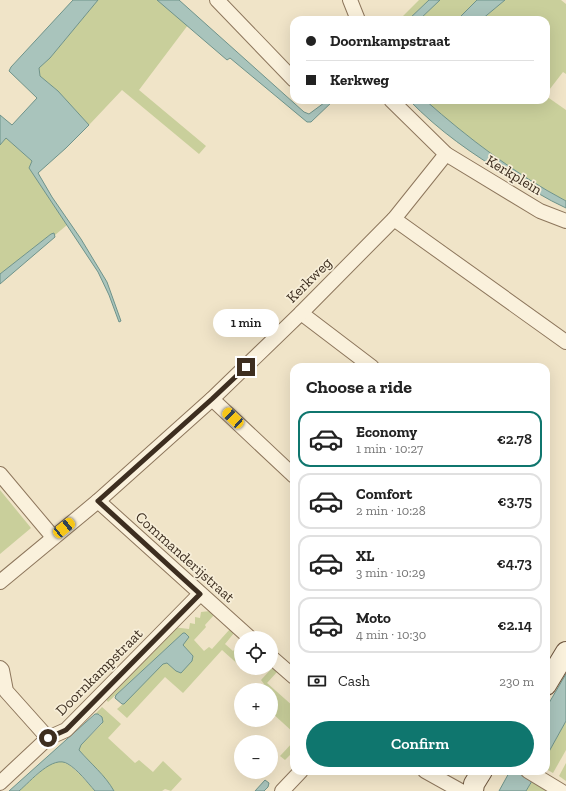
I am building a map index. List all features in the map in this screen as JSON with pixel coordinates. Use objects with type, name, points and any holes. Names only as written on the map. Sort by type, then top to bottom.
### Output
[{"type":"street","points":[[217,0],[290,76]]},
{"type":"street","points":[[350,0],[356,16]]},
{"type":"street","name":"Kerkplein","points":[[395,104],[446,154],[540,211],[566,222]]},
{"type":"street","name":"Kerkweg","points":[[0,582],[98,501],[212,399],[301,313],[394,219],[446,154]]},
{"type":"street","points":[[394,219],[566,342]]},
{"type":"street","points":[[301,313],[367,363]]},
{"type":"street","points":[[212,399],[290,472]]},
{"type":"street","points":[[0,474],[53,537]]},
{"type":"street","name":"Commanderijstraat","points":[[98,501],[242,631]]},
{"type":"street","name":"Doornkampstraat","points":[[0,782],[48,738],[66,730],[200,594]]},
{"type":"street","points":[[550,676],[566,652]]},
{"type":"street","points":[[278,663],[290,674]]},
{"type":"street","points":[[0,668],[2,670],[6,691],[48,738]]},
{"type":"street","points":[[282,791],[297,775]]},
{"type":"street","points":[[432,775],[461,791]]},
{"type":"street","points":[[473,791],[474,784],[480,775]]},
{"type":"street","points":[[535,775],[561,791]]},
{"type":"green space","points":[[98,0],[157,0],[188,25],[139,90],[206,146],[199,154],[122,90],[89,125],[58,91],[40,76],[39,68],[50,58]]},
{"type":"green space","points":[[419,0],[429,0],[412,16],[403,16]]},
{"type":"green space","points":[[440,0],[477,0],[461,16],[423,16]]},
{"type":"green space","points":[[505,0],[561,0],[566,4],[566,74],[563,72],[550,89],[550,16],[486,16]]},
{"type":"green space","points":[[550,99],[566,110],[566,201],[528,179],[492,155],[430,104],[550,104]]},
{"type":"green space","points":[[6,138],[32,161],[29,168],[67,225],[55,235],[54,233],[51,234],[0,274],[0,145]]},
{"type":"green space","points":[[0,490],[31,528],[0,554]]},
{"type":"green space","points":[[210,611],[214,615],[205,625],[206,627],[194,640],[204,651],[209,647],[212,649],[230,629],[234,633],[225,644],[233,651],[234,650],[234,661],[222,650],[183,693],[165,677],[127,718],[117,709],[163,664],[167,663],[176,671],[193,656],[183,645],[183,633],[108,702],[104,697],[173,627],[189,629],[190,623],[195,624],[195,617],[200,618],[201,612]]},
{"type":"green space","points":[[266,675],[274,675],[267,683],[263,683],[261,680]]},
{"type":"green space","points":[[278,693],[290,703],[290,729],[278,718]]},
{"type":"green space","points":[[102,707],[121,724],[108,738],[135,763],[139,760],[153,772],[163,761],[182,779],[171,791],[165,789],[162,791],[114,791],[102,775],[79,750],[81,745],[102,724],[100,714],[95,714]]},
{"type":"green space","points":[[566,721],[566,750],[553,773],[550,771],[550,750]]},
{"type":"green space","points":[[290,745],[290,755],[285,760],[280,756]]},
{"type":"green space","points":[[55,761],[61,761],[72,767],[95,791],[19,791],[49,764]]},
{"type":"green space","points":[[566,763],[566,781],[559,776]]},
{"type":"green space","points":[[532,782],[547,791],[526,791]]},
{"type":"water","points":[[73,0],[98,0],[50,58],[39,68],[40,76],[58,91],[89,125],[38,173],[107,282],[121,321],[119,322],[109,295],[98,272],[29,168],[32,161],[6,138],[0,145],[0,115],[12,125],[37,98],[9,71],[11,67]]},
{"type":"water","points":[[157,0],[179,0],[290,99],[290,104],[295,104],[304,112],[309,114],[323,104],[330,104],[311,122],[307,122],[230,58],[227,60]]},
{"type":"water","points":[[429,0],[440,0],[423,16],[412,16]]},
{"type":"water","points":[[477,0],[505,0],[486,16],[461,16]]},
{"type":"water","points":[[413,104],[430,104],[492,155],[528,179],[566,201],[566,208],[551,201],[495,168],[444,132]]},
{"type":"water","points":[[54,233],[55,237],[0,284],[0,274]]},
{"type":"water","points":[[183,633],[189,637],[183,645],[193,656],[192,661],[181,673],[176,671],[167,663],[163,664],[124,704],[115,698],[116,695]]},
{"type":"water","points":[[566,674],[566,721],[550,750],[550,701]]},
{"type":"water","points":[[95,714],[102,717],[103,722],[81,745],[79,750],[102,775],[114,791],[95,791],[75,769],[62,762],[56,763],[42,770],[19,791],[9,791]]},
{"type":"water","points":[[508,775],[536,775],[526,791],[499,791]]},
{"type":"water","points":[[265,780],[269,783],[268,787],[264,791],[255,791]]},
{"type":"route","points":[[48,738],[66,730],[200,594],[98,501],[246,367]]}]
